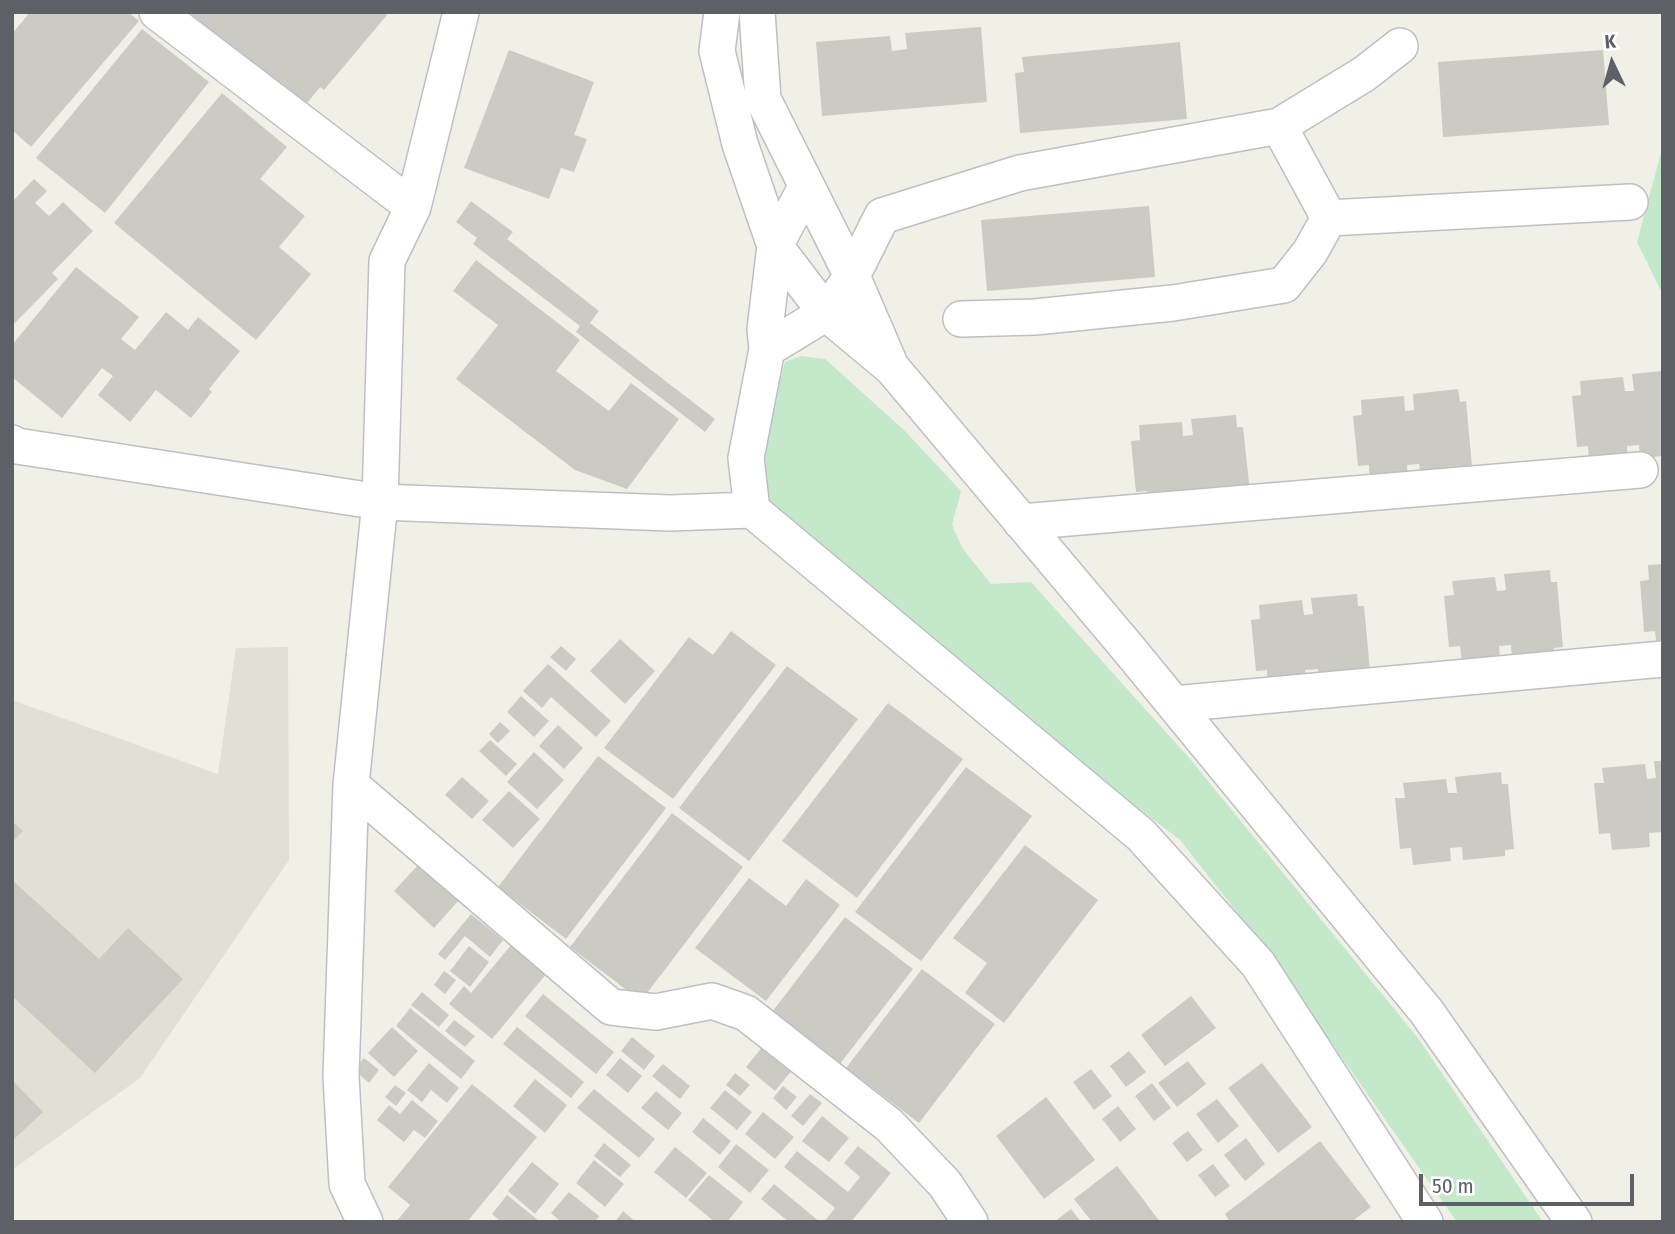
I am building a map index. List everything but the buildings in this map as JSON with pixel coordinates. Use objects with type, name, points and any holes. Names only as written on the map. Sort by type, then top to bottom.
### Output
[{"type":"street","points":[[156,12],[413,208]]},
{"type":"street","points":[[365,1222],[346,1184],[341,1076],[351,785],[380,502],[387,261],[413,208],[461,12]]},
{"type":"street","points":[[722,12],[717,51],[740,144],[775,246],[826,313],[892,368],[1426,1011],[1574,1222]]},
{"type":"street","points":[[757,12],[763,99],[852,276],[892,368]]},
{"type":"street","points":[[767,349],[826,313],[852,276],[882,216],[1020,173],[1279,126],[1364,74],[1401,46]]},
{"type":"street","points":[[1279,126],[1329,218]]},
{"type":"street","points":[[752,510],[746,458],[767,349],[765,329],[775,246],[806,187]]},
{"type":"street","points":[[1329,218],[1630,202]]},
{"type":"street","points":[[961,319],[1035,317],[1173,303],[1284,285],[1310,252],[1329,218]]},
{"type":"street","points":[[12,443],[380,502],[670,513],[752,510],[1141,835],[1258,964],[1425,1222]]},
{"type":"street","points":[[1021,522],[1640,470]]},
{"type":"street","points":[[1174,705],[1663,659]]},
{"type":"street","points":[[351,785],[611,1007],[656,1012],[712,1001],[746,1013],[889,1125],[945,1184],[970,1222]]},
{"type":"shaded area","points":[[288,647],[289,860],[140,1078],[12,1170],[12,700],[218,774],[236,648]]},
{"type":"green space","points":[[1663,145],[1663,295],[1637,242]]},
{"type":"green space","points":[[801,356],[825,359],[904,430],[961,491],[952,525],[963,549],[991,584],[1031,582],[1190,759],[1418,1038],[1543,1222],[1457,1222],[1265,948],[1180,840],[935,653],[768,508],[756,462],[785,362]]}]
